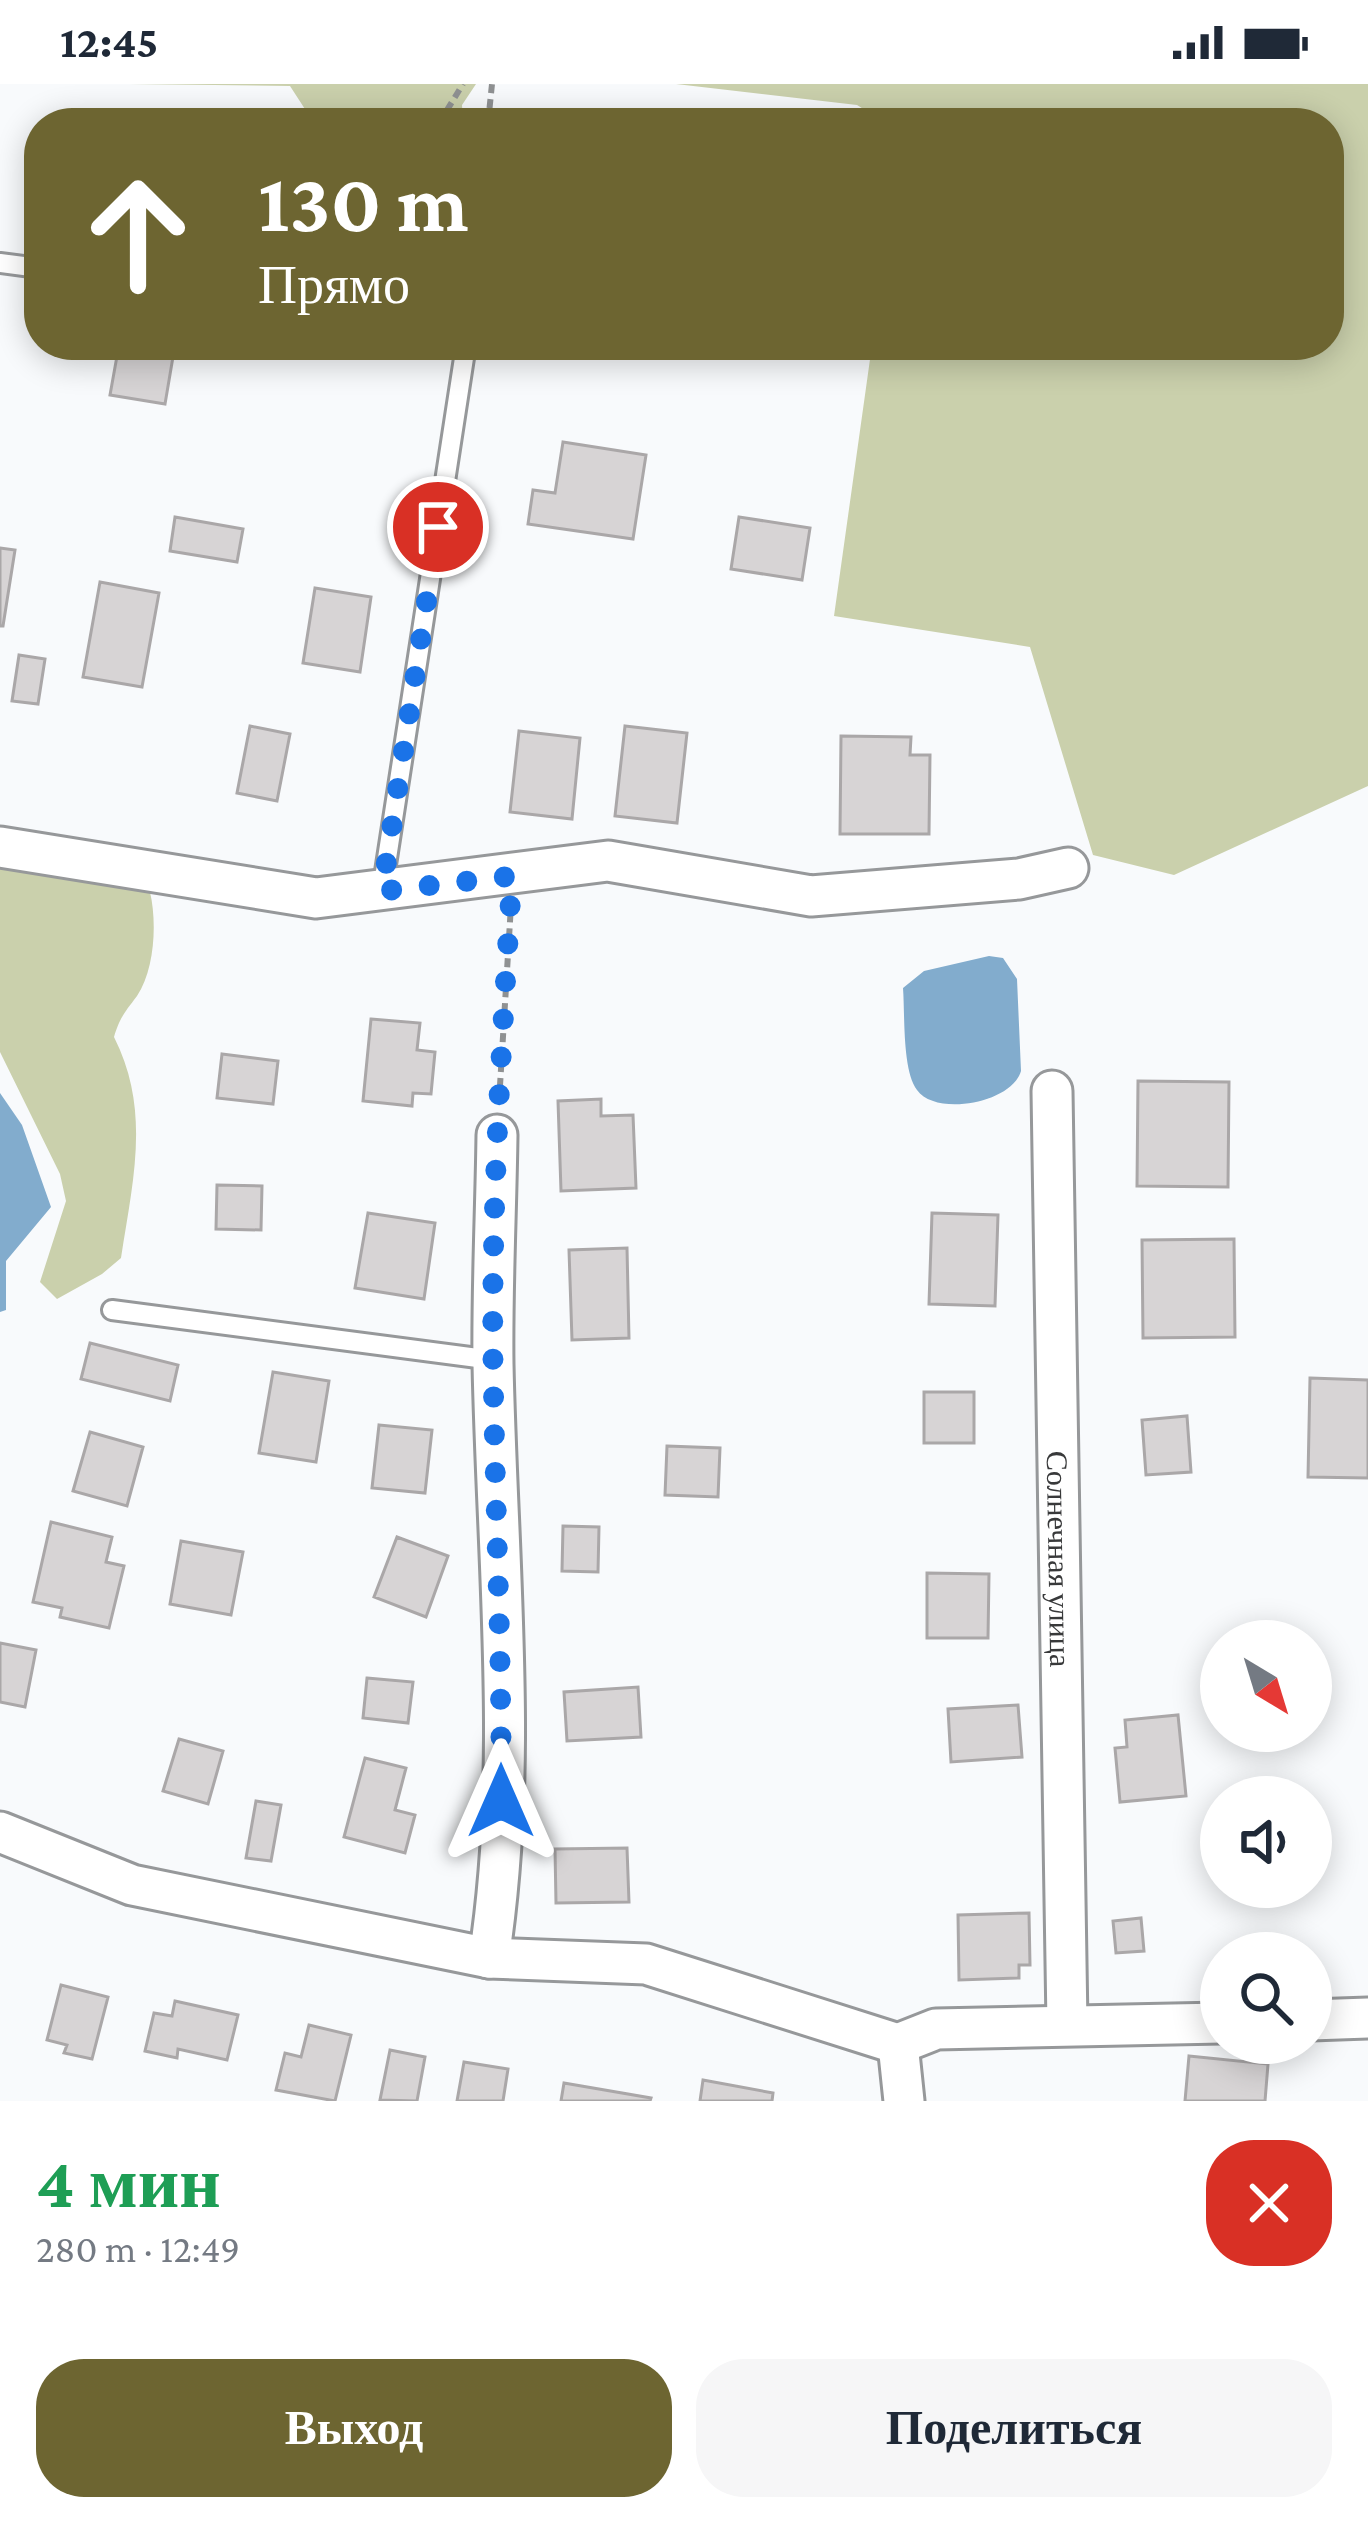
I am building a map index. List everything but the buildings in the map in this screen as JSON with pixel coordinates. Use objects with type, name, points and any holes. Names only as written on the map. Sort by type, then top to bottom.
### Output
[{"type":"street","points":[[0,847],[316,898],[608,861],[811,896],[1019,879],[1068,868]]},
{"type":"street","name":"Солнечная улица","points":[[1052,1091],[1067,2024]]},
{"type":"street","points":[[489,1958],[501,1882],[502,1660],[493,1360],[497,1135]]},
{"type":"street","points":[[0,1832],[133,1885],[489,1958],[646,1964],[898,2044],[936,2029],[1200,2023]]},
{"type":"street","points":[[1332,2019],[1368,2018]]},
{"type":"street","points":[[898,2044],[907,2100]]},
{"type":"lane","points":[[382,891],[464,360]]},
{"type":"lane","points":[[112,1310],[493,1360]]},
{"type":"path","points":[[497,1135],[512,876]]},
{"type":"green space","points":[[129,84],[476,84],[462,108],[304,108],[290,86]]},
{"type":"green space","points":[[676,84],[1368,84],[1368,786],[1174,875],[1093,855],[1030,647],[834,616],[870,360],[1344,360],[1344,108],[857,105]]},
{"type":"green space","points":[[0,866],[150,892],[152,904],[148,973],[114,1037],[136,1118],[134,1173],[121,1258],[57,1299],[40,1282],[66,1201],[60,1174],[0,1052]]},
{"type":"water","points":[[989,956],[1003,958],[1017,979],[1021,1071],[1015,1082],[989,1098],[940,1103],[927,1098],[912,1081],[903,988],[924,971]]},
{"type":"water","points":[[0,1093],[22,1125],[51,1207],[6,1261],[6,1310],[0,1312]]},
{"type":"route","points":[[438,527],[382,891],[512,876],[497,1135],[493,1360],[502,1638],[501,1801]]}]
